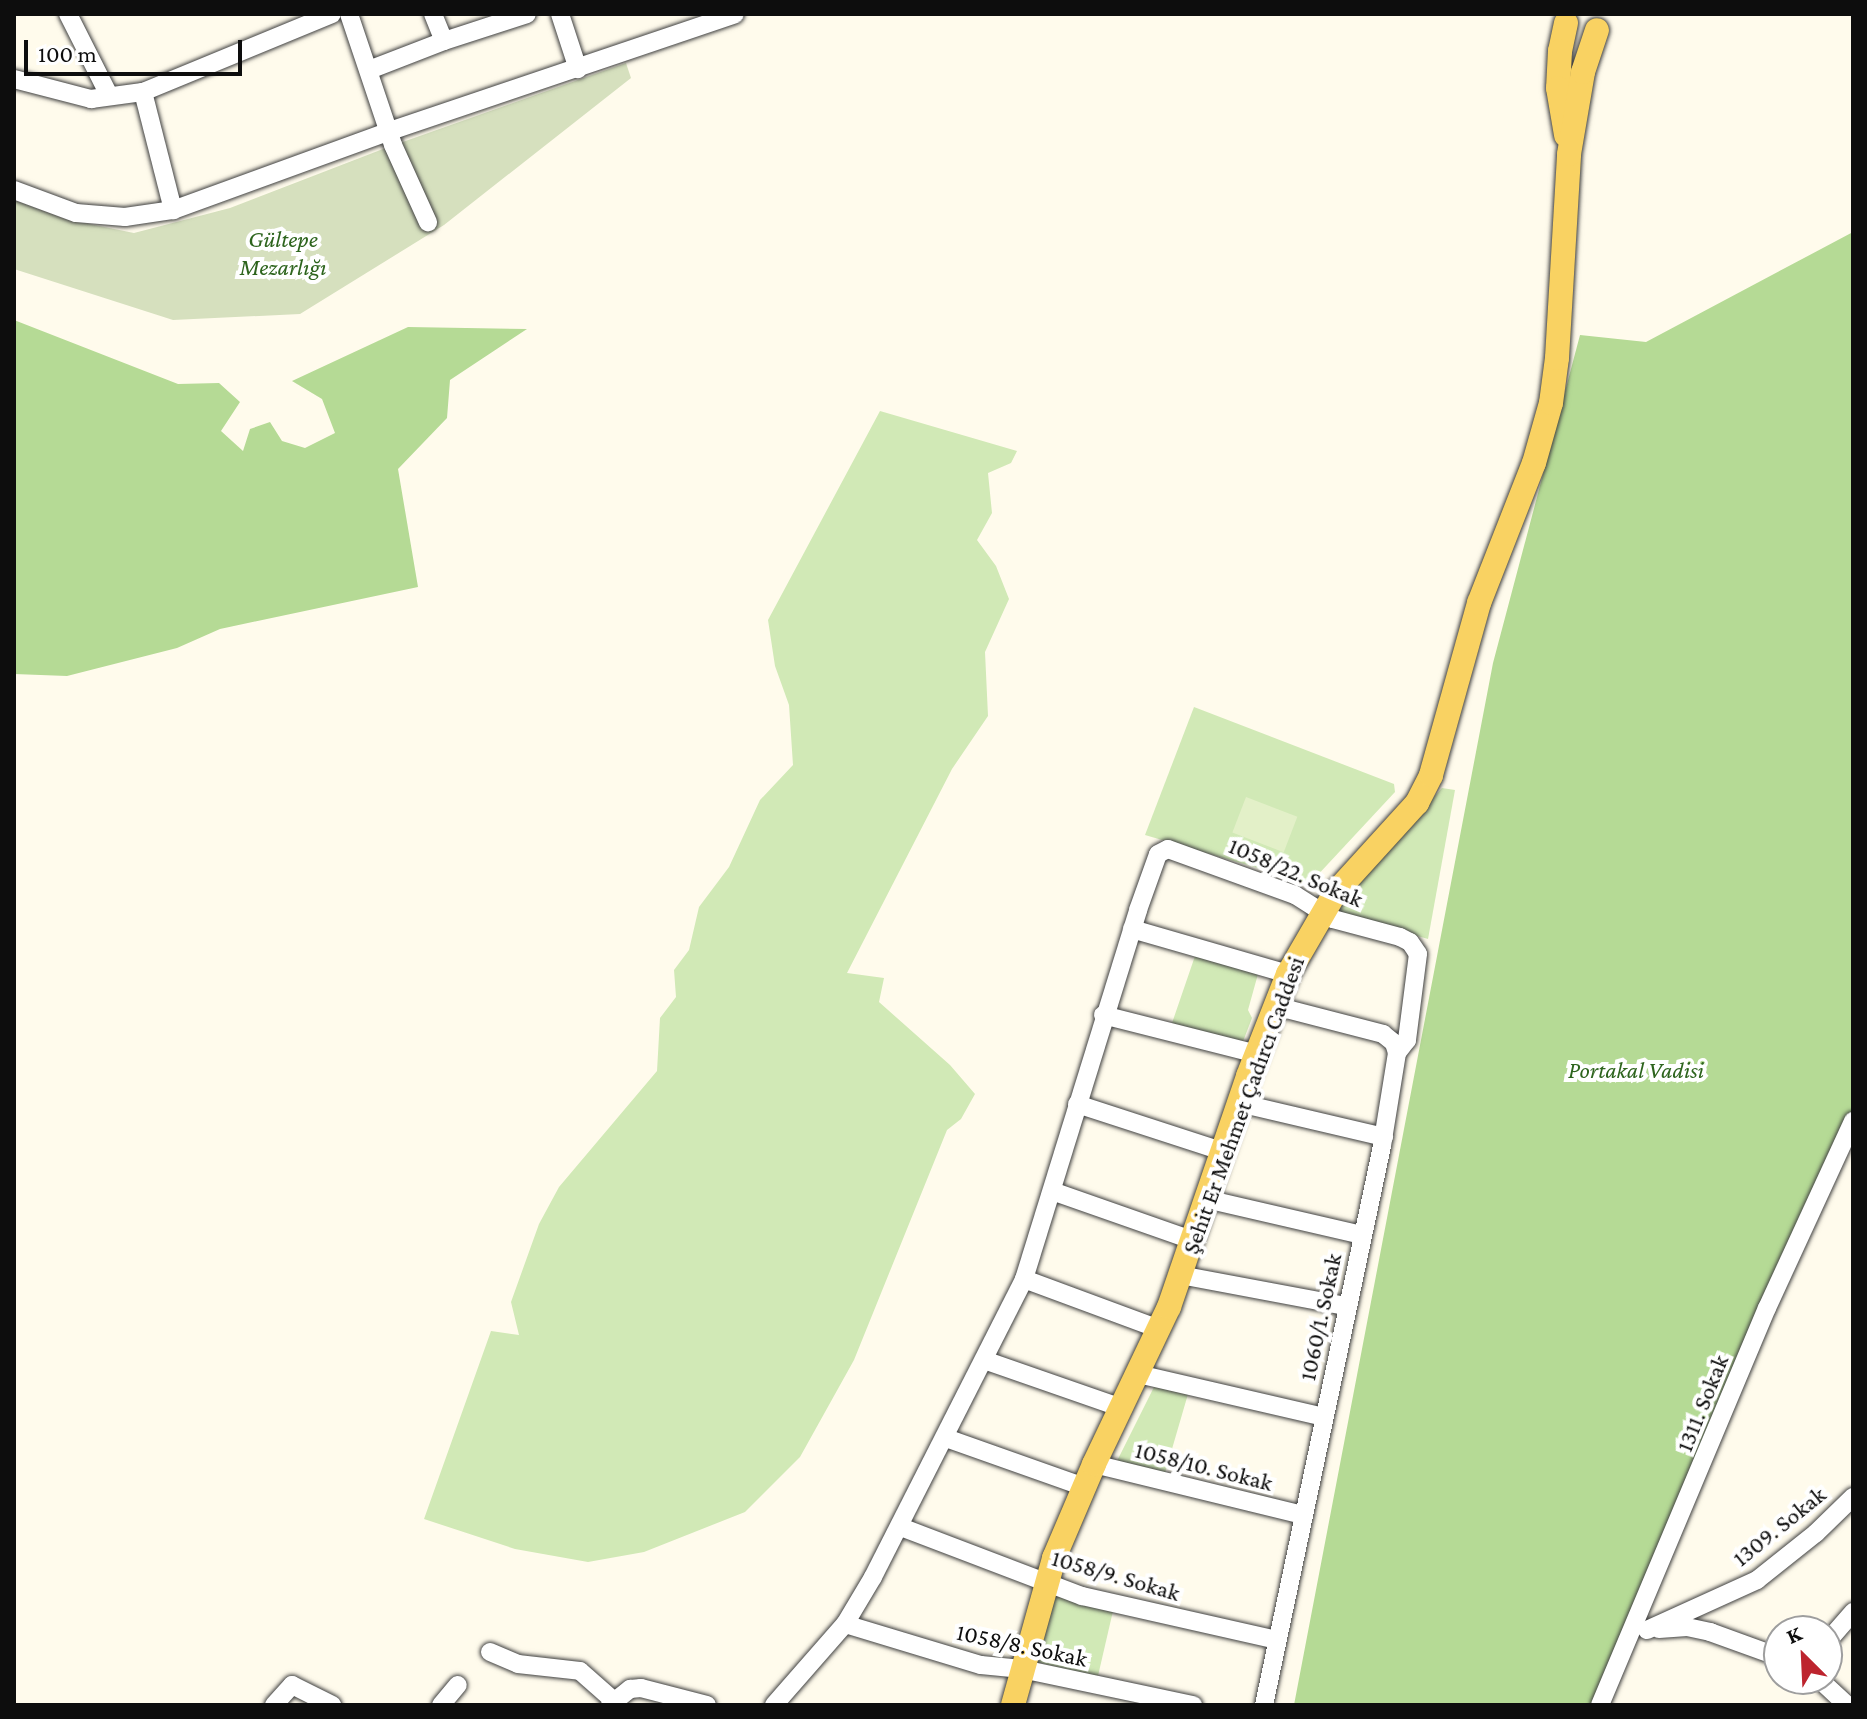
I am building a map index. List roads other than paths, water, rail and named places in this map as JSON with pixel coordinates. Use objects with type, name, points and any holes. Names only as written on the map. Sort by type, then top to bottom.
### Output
[{"type":"main road","points":[[1561,17],[1580,32],[1604,22]]},
{"type":"main road","name":"Şehit Er Mehmet Çadırcı Caddesi","points":[[1561,17],[1558,88],[1569,154]]},
{"type":"main road","name":"Şehit Er Mehmet Çadırcı Caddesi","points":[[1013,1705],[1045,1582],[1094,1464],[1159,1329],[1288,974],[1323,910],[1425,790],[1479,603],[1534,463],[1551,403],[1557,358],[1569,154],[1583,72],[1604,22]]},
{"type":"street","points":[[68,14],[109,95]]},
{"type":"street","points":[[14,79],[91,99],[143,92],[332,14]]},
{"type":"street","points":[[349,14],[390,131],[428,222]]},
{"type":"street","points":[[433,14],[444,41]]},
{"type":"street","points":[[369,70],[527,14]]},
{"type":"street","points":[[560,14],[578,69]]},
{"type":"street","points":[[14,190],[76,213],[125,217],[173,210],[390,131],[735,14]]},
{"type":"street","points":[[143,92],[173,210]]},
{"type":"street","name":"1058/22. Sokak","points":[[1132,929],[1162,849],[1182,851],[1295,895],[1333,919],[1410,942]]},
{"type":"street","points":[[774,1705],[845,1624],[901,1527],[1024,1279],[1132,929],[1288,974]]},
{"type":"street","name":"1060/1. Sokak","points":[[1264,1705],[1384,1137],[1397,1053],[1407,1040],[1419,967],[1418,954],[1410,942]]},
{"type":"street","points":[[1275,1006],[1383,1034],[1394,1043],[1397,1053]]},
{"type":"street","points":[[1103,1015],[1257,1054]]},
{"type":"street","points":[[1239,1103],[1384,1137]]},
{"type":"street","points":[[1077,1104],[1222,1151]]},
{"type":"street","name":"1311. Sokak","points":[[1600,1705],[1664,1560],[1767,1308],[1853,1121]]},
{"type":"street","points":[[1052,1191],[1192,1240]]},
{"type":"street","points":[[1206,1199],[1362,1235]]},
{"type":"street","points":[[1180,1275],[1346,1306]]},
{"type":"street","points":[[1024,1279],[1159,1329]]},
{"type":"street","points":[[984,1360],[1122,1408]]},
{"type":"street","points":[[1138,1374],[1324,1417]]},
{"type":"street","points":[[946,1438],[1084,1487]]},
{"type":"street","name":"1058/10. Sokak","points":[[1094,1464],[1303,1515]]},
{"type":"street","name":"1309. Sokak","points":[[1623,1647],[1647,1630],[1757,1580],[1816,1533],[1853,1497]]},
{"type":"street","name":"1058/9. Sokak","points":[[901,1527],[1082,1596],[1277,1640]]},
{"type":"street","name":"1058/8. Sokak","points":[[845,1624],[981,1665],[1022,1669],[1193,1705]]},
{"type":"street","points":[[1647,1630],[1687,1627],[1763,1652]]},
{"type":"street","points":[[490,1652],[518,1664],[580,1671],[612,1703],[630,1689],[641,1688],[707,1705]]},
{"type":"street","points":[[274,1705],[292,1685],[332,1705]]},
{"type":"street","points":[[441,1705],[458,1685]]},
{"type":"park label","name":"Gültepe Mezarlığı","points":[[283,253]]},
{"type":"park label","name":"Portakal Vadisi","points":[[1636,1070]]}]
